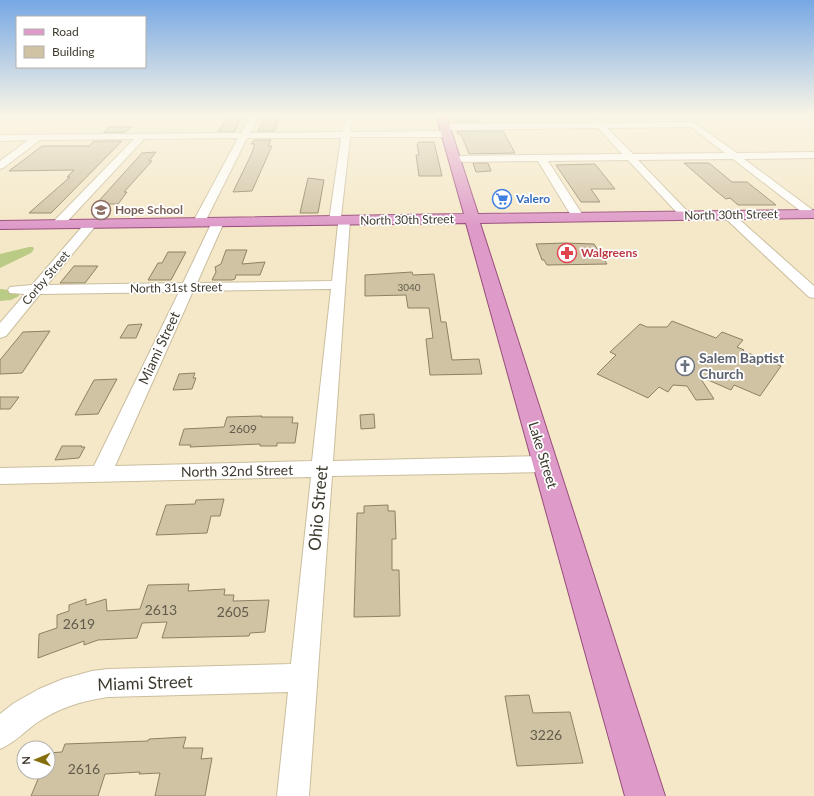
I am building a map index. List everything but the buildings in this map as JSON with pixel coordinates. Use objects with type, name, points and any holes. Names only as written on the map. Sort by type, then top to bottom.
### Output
[{"type":"main road","name":"Lake Street","points":[[452,152],[646,796]]},
{"type":"main road","name":"North 30th Street","points":[[0,225],[813,214]]},
{"type":"street","points":[[0,166],[18,152]]},
{"type":"street","points":[[58,224],[127,152]]},
{"type":"street","points":[[198,222],[235,152]]},
{"type":"street","name":"Ohio Street","points":[[294,796],[338,285],[339,221],[344,152]]},
{"type":"street","points":[[625,152],[686,216]]},
{"type":"street","points":[[731,152],[813,214]]},
{"type":"street","points":[[454,160],[814,155]]},
{"type":"street","points":[[542,158],[578,217]]},
{"type":"street","points":[[728,215],[814,294]]},
{"type":"street","name":"Miami Street","points":[[101,474],[218,222]]},
{"type":"street","name":"Corby Street","points":[[0,333],[91,224]]},
{"type":"street","name":"North 31st Street","points":[[15,290],[338,285]]},
{"type":"street","name":"North 32nd Street","points":[[0,476],[546,464]]},
{"type":"street","name":"Miami Street","points":[[0,734],[39,703],[62,692],[87,686],[116,683],[304,678]]},
{"type":"green space","points":[[33,247],[34,249],[31,253],[0,268],[0,254]]},
{"type":"green space","points":[[0,289],[18,291],[19,296],[11,300],[0,301]]},
{"type":"place","name":"Valero","points":[[502,199]]},
{"type":"place","name":"Hope School","points":[[101,210]]},
{"type":"place","name":"Walgreens","points":[[567,253]]},
{"type":"place","name":"Salem Baptist Church","points":[[685,366]]}]
